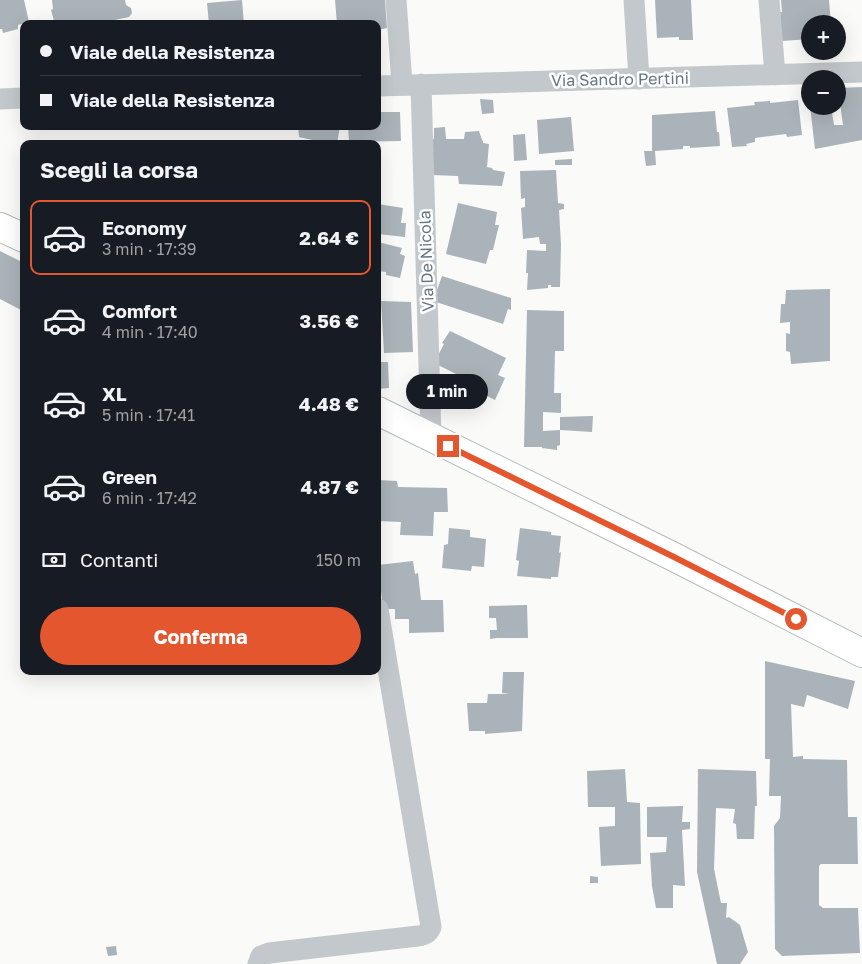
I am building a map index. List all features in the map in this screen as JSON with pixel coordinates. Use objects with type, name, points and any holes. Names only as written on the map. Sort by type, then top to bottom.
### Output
[{"type":"main road","points":[[0,227],[20,236]]},
{"type":"main road","points":[[381,413],[672,556],[862,653]]},
{"type":"street","name":"Via De Nicola","points":[[396,0],[411,84],[431,438]]},
{"type":"street","points":[[634,0],[639,79]]},
{"type":"street","points":[[769,0],[775,75]]},
{"type":"street","name":"Via Sandro Pertini","points":[[381,86],[862,72]]},
{"type":"street","points":[[0,99],[20,98]]},
{"type":"street","points":[[258,964],[261,956],[269,952],[425,935],[431,927],[381,627]]},
{"type":"building","points":[[0,0],[24,0],[29,20],[20,20],[18,29],[3,33],[2,29],[0,29]]},
{"type":"building","points":[[52,0],[125,0],[132,13],[129,17],[115,20],[54,20],[51,10],[53,9]]},
{"type":"building","points":[[242,0],[244,20],[209,20],[207,3]]},
{"type":"building","points":[[335,0],[385,0],[387,28],[381,29],[381,20],[337,20]]},
{"type":"building","points":[[655,0],[691,0],[693,40],[679,40],[679,37],[657,38]]},
{"type":"building","points":[[781,0],[829,0],[830,15],[801,15],[801,40],[782,41],[780,12],[782,12]]},
{"type":"building","points":[[862,87],[862,140],[815,149],[811,115],[832,115],[834,125],[843,125],[842,115],[846,115],[846,88]]},
{"type":"building","points":[[480,99],[493,100],[494,113],[482,114]]},
{"type":"building","points":[[798,100],[802,135],[787,137],[786,134],[755,138],[755,142],[746,144],[747,146],[732,147],[727,108],[755,105],[754,102],[770,101],[770,103]]},
{"type":"building","points":[[715,111],[720,146],[690,148],[690,146],[683,146],[683,149],[655,151],[656,165],[646,166],[644,151],[652,151],[652,115]]},
{"type":"building","points":[[381,112],[400,112],[401,141],[349,140],[348,130],[381,130]]},
{"type":"building","points":[[571,117],[574,151],[539,154],[537,120]]},
{"type":"building","points":[[445,127],[446,139],[464,139],[465,132],[479,131],[483,143],[489,144],[487,167],[505,172],[502,186],[459,184],[458,176],[432,175],[432,139],[434,139],[434,128]]},
{"type":"building","points":[[298,130],[339,130],[338,140],[312,140],[299,137]]},
{"type":"building","points":[[525,134],[527,160],[514,161],[513,135]]},
{"type":"building","points":[[572,159],[572,165],[555,165],[555,160]]},
{"type":"building","points":[[556,170],[558,203],[564,204],[564,209],[559,210],[561,244],[560,287],[548,285],[548,288],[527,290],[527,250],[546,251],[546,244],[540,244],[539,237],[523,239],[521,208],[525,207],[525,198],[521,199],[520,171]]},
{"type":"building","points":[[458,203],[497,212],[495,225],[499,225],[493,250],[490,250],[486,264],[446,254]]},
{"type":"building","points":[[381,204],[403,208],[401,223],[406,223],[405,237],[381,234]]},
{"type":"building","points":[[381,243],[402,248],[400,254],[405,256],[400,278],[386,275],[386,272],[381,271]]},
{"type":"building","points":[[0,251],[20,261],[20,309],[0,299]]},
{"type":"building","points":[[442,276],[511,298],[511,310],[508,309],[503,324],[433,301]]},
{"type":"building","points":[[830,289],[830,361],[791,364],[790,352],[786,351],[786,333],[790,334],[790,322],[780,323],[781,304],[785,304],[786,290]]},
{"type":"building","points":[[381,301],[411,302],[413,352],[384,353]]},
{"type":"building","points":[[527,310],[564,311],[564,351],[555,351],[554,393],[561,393],[561,413],[543,412],[543,431],[560,430],[560,445],[557,446],[557,450],[542,447],[524,447]]},
{"type":"building","points":[[450,331],[506,358],[498,375],[505,378],[495,400],[483,394],[482,397],[460,386],[464,378],[434,363],[444,344],[442,343]]},
{"type":"building","points":[[381,362],[388,362],[389,388],[381,389]]},
{"type":"building","points":[[593,416],[592,432],[560,430],[560,417]]},
{"type":"building","points":[[381,480],[397,481],[398,487],[447,488],[448,512],[434,512],[433,536],[400,535],[401,522],[381,521]]},
{"type":"building","points":[[449,528],[470,530],[470,537],[486,539],[484,567],[472,566],[471,571],[442,568],[444,545],[448,544]]},
{"type":"building","points":[[520,528],[551,532],[551,535],[561,536],[558,577],[551,577],[551,579],[517,576],[519,561],[516,560]]},
{"type":"building","points":[[413,561],[415,574],[418,573],[421,600],[443,600],[444,632],[409,633],[409,619],[395,619],[395,609],[383,609],[381,565]]},
{"type":"building","points":[[527,605],[528,638],[490,639],[490,630],[497,630],[496,618],[489,618],[489,606]]},
{"type":"building","points":[[765,661],[855,681],[848,709],[807,695],[804,707],[791,704],[793,757],[803,756],[803,759],[847,760],[848,817],[857,817],[858,864],[821,864],[819,866],[819,905],[823,908],[858,908],[860,953],[782,956],[775,949],[774,826],[780,818],[781,796],[769,796],[770,759],[765,759]]},
{"type":"building","points":[[503,672],[524,672],[522,731],[485,734],[485,731],[469,731],[467,703],[487,703],[488,694],[510,694],[502,693]]},
{"type":"building","points":[[625,769],[627,802],[640,803],[641,864],[601,866],[599,827],[615,826],[615,807],[588,807],[587,771]]},
{"type":"building","points":[[698,769],[756,771],[757,806],[755,806],[754,839],[737,839],[736,824],[733,823],[735,809],[716,808],[714,869],[721,903],[727,903],[726,918],[729,917],[740,925],[748,952],[740,964],[717,964],[697,872]]},
{"type":"building","points":[[683,806],[682,822],[690,822],[690,829],[682,830],[685,886],[673,885],[673,908],[656,908],[652,886],[650,853],[666,852],[667,837],[647,837],[647,807]]},
{"type":"building","points":[[590,876],[598,877],[598,883],[590,883]]},
{"type":"building","points":[[116,946],[117,955],[108,956],[106,947]]},
{"type":"route","points":[[448,446],[796,619]]}]
